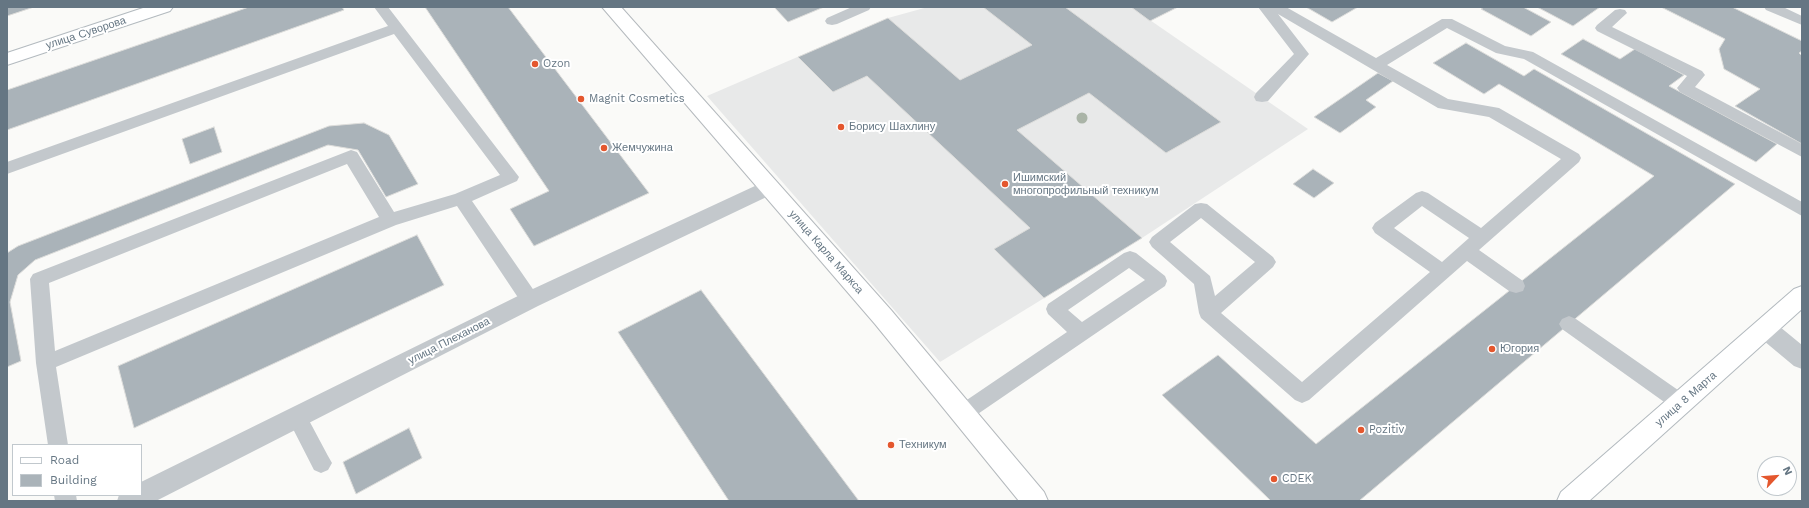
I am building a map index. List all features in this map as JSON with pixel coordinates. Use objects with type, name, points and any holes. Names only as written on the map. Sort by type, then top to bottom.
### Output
[{"type":"main road","name":"улица Суворова","points":[[7,59],[164,7]]},
{"type":"main road","name":"улица Карла Маркса","points":[[611,7],[883,317],[1035,501]]},
{"type":"main road","name":"улица 8 Марта","points":[[1570,501],[1802,296]]},
{"type":"street","name":"улица Плеханова","points":[[142,495],[530,300],[770,187]]},
{"type":"street","points":[[1766,329],[1802,358]]},
{"type":"street","name":"улица Плеханова","points":[[130,501],[140,496]]},
{"type":"lane","points":[[46,363],[390,220],[461,199],[510,177],[380,7]]},
{"type":"lane","points":[[832,22],[864,7]]},
{"type":"lane","points":[[1262,97],[1302,54],[1265,7]]},
{"type":"lane","points":[[1208,313],[1267,262],[1201,209],[1158,242],[1203,281],[1208,313],[1302,394],[1573,158],[1493,112],[1444,104],[1276,7]]},
{"type":"lane","points":[[1771,7],[1802,21]]},
{"type":"lane","points":[[1620,13],[1602,28],[1697,75],[1685,88],[1802,151]]},
{"type":"lane","points":[[1376,65],[1447,22],[1501,50],[1528,54],[1802,210]]},
{"type":"lane","points":[[7,168],[396,28]]},
{"type":"lane","points":[[58,444],[46,363],[39,279],[351,156],[390,220]]},
{"type":"lane","points":[[1443,272],[1381,228],[1422,197],[1482,238]]},
{"type":"lane","points":[[461,199],[530,300]]},
{"type":"lane","points":[[1467,251],[1516,286]]},
{"type":"lane","points":[[962,414],[1158,281],[1130,258],[1055,309],[1081,333]]},
{"type":"lane","points":[[1569,324],[1682,403]]},
{"type":"lane","points":[[297,417],[321,463]]},
{"type":"shaded area","name":"Ишимский многопрофильный техникум","points":[[928,7],[1131,7],[1308,129],[1142,238],[940,362],[707,96],[888,18]]},
{"type":"building","points":[[7,7],[34,7],[7,16]]},
{"type":"building","points":[[249,7],[342,7],[344,10],[7,130],[7,90]]},
{"type":"building","points":[[425,7],[508,7],[649,193],[534,246],[510,209],[549,191]]},
{"type":"building","points":[[774,7],[824,7],[788,22]]},
{"type":"building","points":[[983,7],[1065,7],[1221,122],[1166,153],[1089,93],[1017,130],[1142,238],[1044,298],[994,249],[1030,228],[867,76],[833,92],[798,57],[888,18],[960,80],[1032,45]]},
{"type":"building","points":[[1131,7],[1178,7],[1150,21]]},
{"type":"building","points":[[1306,7],[1358,7],[1332,22]]},
{"type":"building","points":[[1484,7],[1523,7],[1551,22],[1531,36],[1481,9]]},
{"type":"building","points":[[1537,7],[1600,7],[1573,26]]},
{"type":"building","points":[[1661,7],[1732,7],[1802,41],[1802,51],[1799,53],[1802,56],[1802,144],[1735,106],[1760,89],[1724,69],[1719,49],[1725,39]]},
{"type":"building","points":[[1583,39],[1620,59],[1635,49],[1684,75],[1669,86],[1777,144],[1756,162],[1561,54]]},
{"type":"building","points":[[1466,43],[1524,76],[1534,69],[1735,184],[1359,501],[1271,501],[1162,395],[1218,355],[1316,444],[1654,176],[1499,84],[1484,94],[1433,63]]},
{"type":"building","points":[[1378,73],[1393,81],[1366,100],[1376,107],[1340,133],[1314,117]]},
{"type":"building","points":[[364,123],[389,135],[418,184],[386,197],[358,150],[328,145],[35,260],[18,275],[10,302],[21,361],[7,367],[7,253],[18,246],[329,126]]},
{"type":"building","points":[[214,127],[222,152],[190,164],[182,139]]},
{"type":"building","points":[[1313,169],[1334,183],[1314,198],[1293,184]]},
{"type":"building","points":[[417,235],[444,285],[134,428],[118,366]]},
{"type":"building","points":[[701,290],[859,501],[729,501],[618,332]]},
{"type":"building","points":[[409,428],[422,458],[356,494],[343,462]]},
{"type":"place","name":"Ozon","points":[[535,64]]},
{"type":"place","name":"Magnit Cosmetics","points":[[581,99]]},
{"type":"place","name":"Борису Шахлину","points":[[841,127]]},
{"type":"place","name":"Жемчужина","points":[[604,148]]},
{"type":"place","name":"Ишимский многопрофильный техникум","points":[[1005,184]]},
{"type":"place","name":"Югория","points":[[1492,349]]},
{"type":"place","name":"Pozitiv","points":[[1361,430]]},
{"type":"place","name":"Техникум","points":[[891,445]]},
{"type":"place","name":"CDEK","points":[[1274,479]]}]
